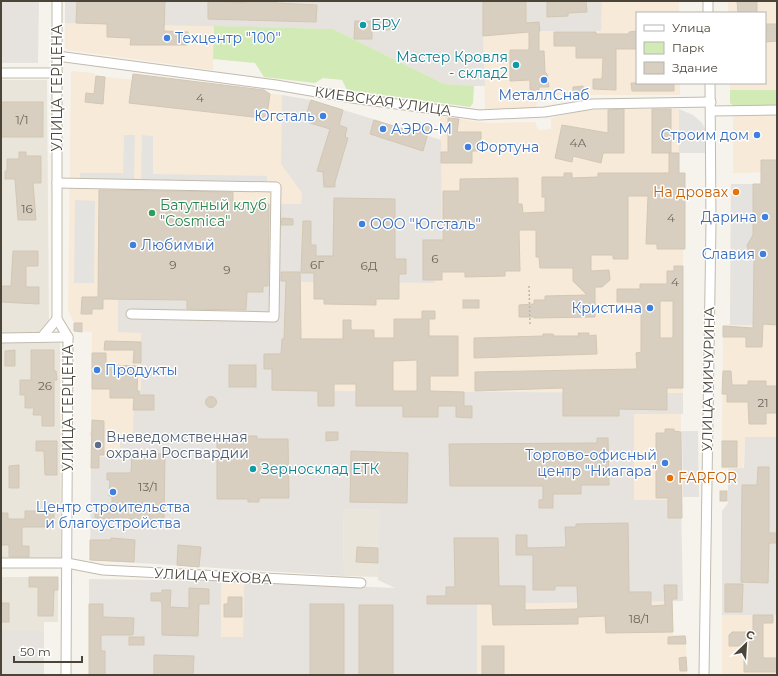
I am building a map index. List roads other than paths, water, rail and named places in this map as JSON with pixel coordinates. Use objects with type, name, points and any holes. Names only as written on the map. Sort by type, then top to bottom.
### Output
[{"type":"street","name":"УЛИЦА ГЕРЦЕНА","points":[[57,1],[57,319],[68,337],[66,675]]},
{"type":"street","points":[[708,1],[708,12]]},
{"type":"street","name":"КИЕВСКАЯ УЛИЦА","points":[[57,56],[261,83],[479,115],[545,112],[593,104],[777,110]]},
{"type":"street","points":[[1,73],[57,73]]},
{"type":"street","name":"УЛИЦА МИЧУРИНА","points":[[704,675],[711,232],[710,84]]},
{"type":"street","points":[[58,183],[276,187],[274,316],[131,314]]},
{"type":"street","points":[[42,337],[57,319]]},
{"type":"street","points":[[1,338],[68,337]]},
{"type":"street","name":"УЛИЦА ЧЕХОВА","points":[[1,563],[66,563],[103,570],[361,583]]},
{"type":"place","name":"БРУ","points":[[363,25]]},
{"type":"place","name":"Техцентр \"100\"","points":[[167,38]]},
{"type":"place","name":"Мастер Кровля - склад2","points":[[516,65]]},
{"type":"place","name":"МеталлСнаб","points":[[544,80]]},
{"type":"place","name":"Югсталь","points":[[323,116]]},
{"type":"place","name":"АЭРО-М","points":[[383,129]]},
{"type":"place","name":"Строим дом","points":[[757,135]]},
{"type":"place","name":"Фортуна","points":[[468,147]]},
{"type":"place","name":"На дровах","points":[[736,192]]},
{"type":"place","name":"Батутный клуб \"Cosmica\"","points":[[152,213]]},
{"type":"place","name":"Дарина","points":[[765,217]]},
{"type":"place","name":"ООО \"Югсталь\"","points":[[362,224]]},
{"type":"place","name":"Любимый","points":[[133,245]]},
{"type":"place","name":"Славия","points":[[763,254]]},
{"type":"place","name":"Кристина","points":[[650,308]]},
{"type":"place","name":"Продукты","points":[[97,370]]},
{"type":"place","name":"Вневедомственная охрана Росгвардии","points":[[98,445]]},
{"type":"place","name":"Торгово-офисный центр \"Ниагара\"","points":[[665,463]]},
{"type":"place","name":"Зерносклад ЕТК","points":[[253,469]]},
{"type":"place","name":"FARFOR","points":[[670,478]]},
{"type":"place","name":"Центр строительства и благоустройства","points":[[113,492]]}]
